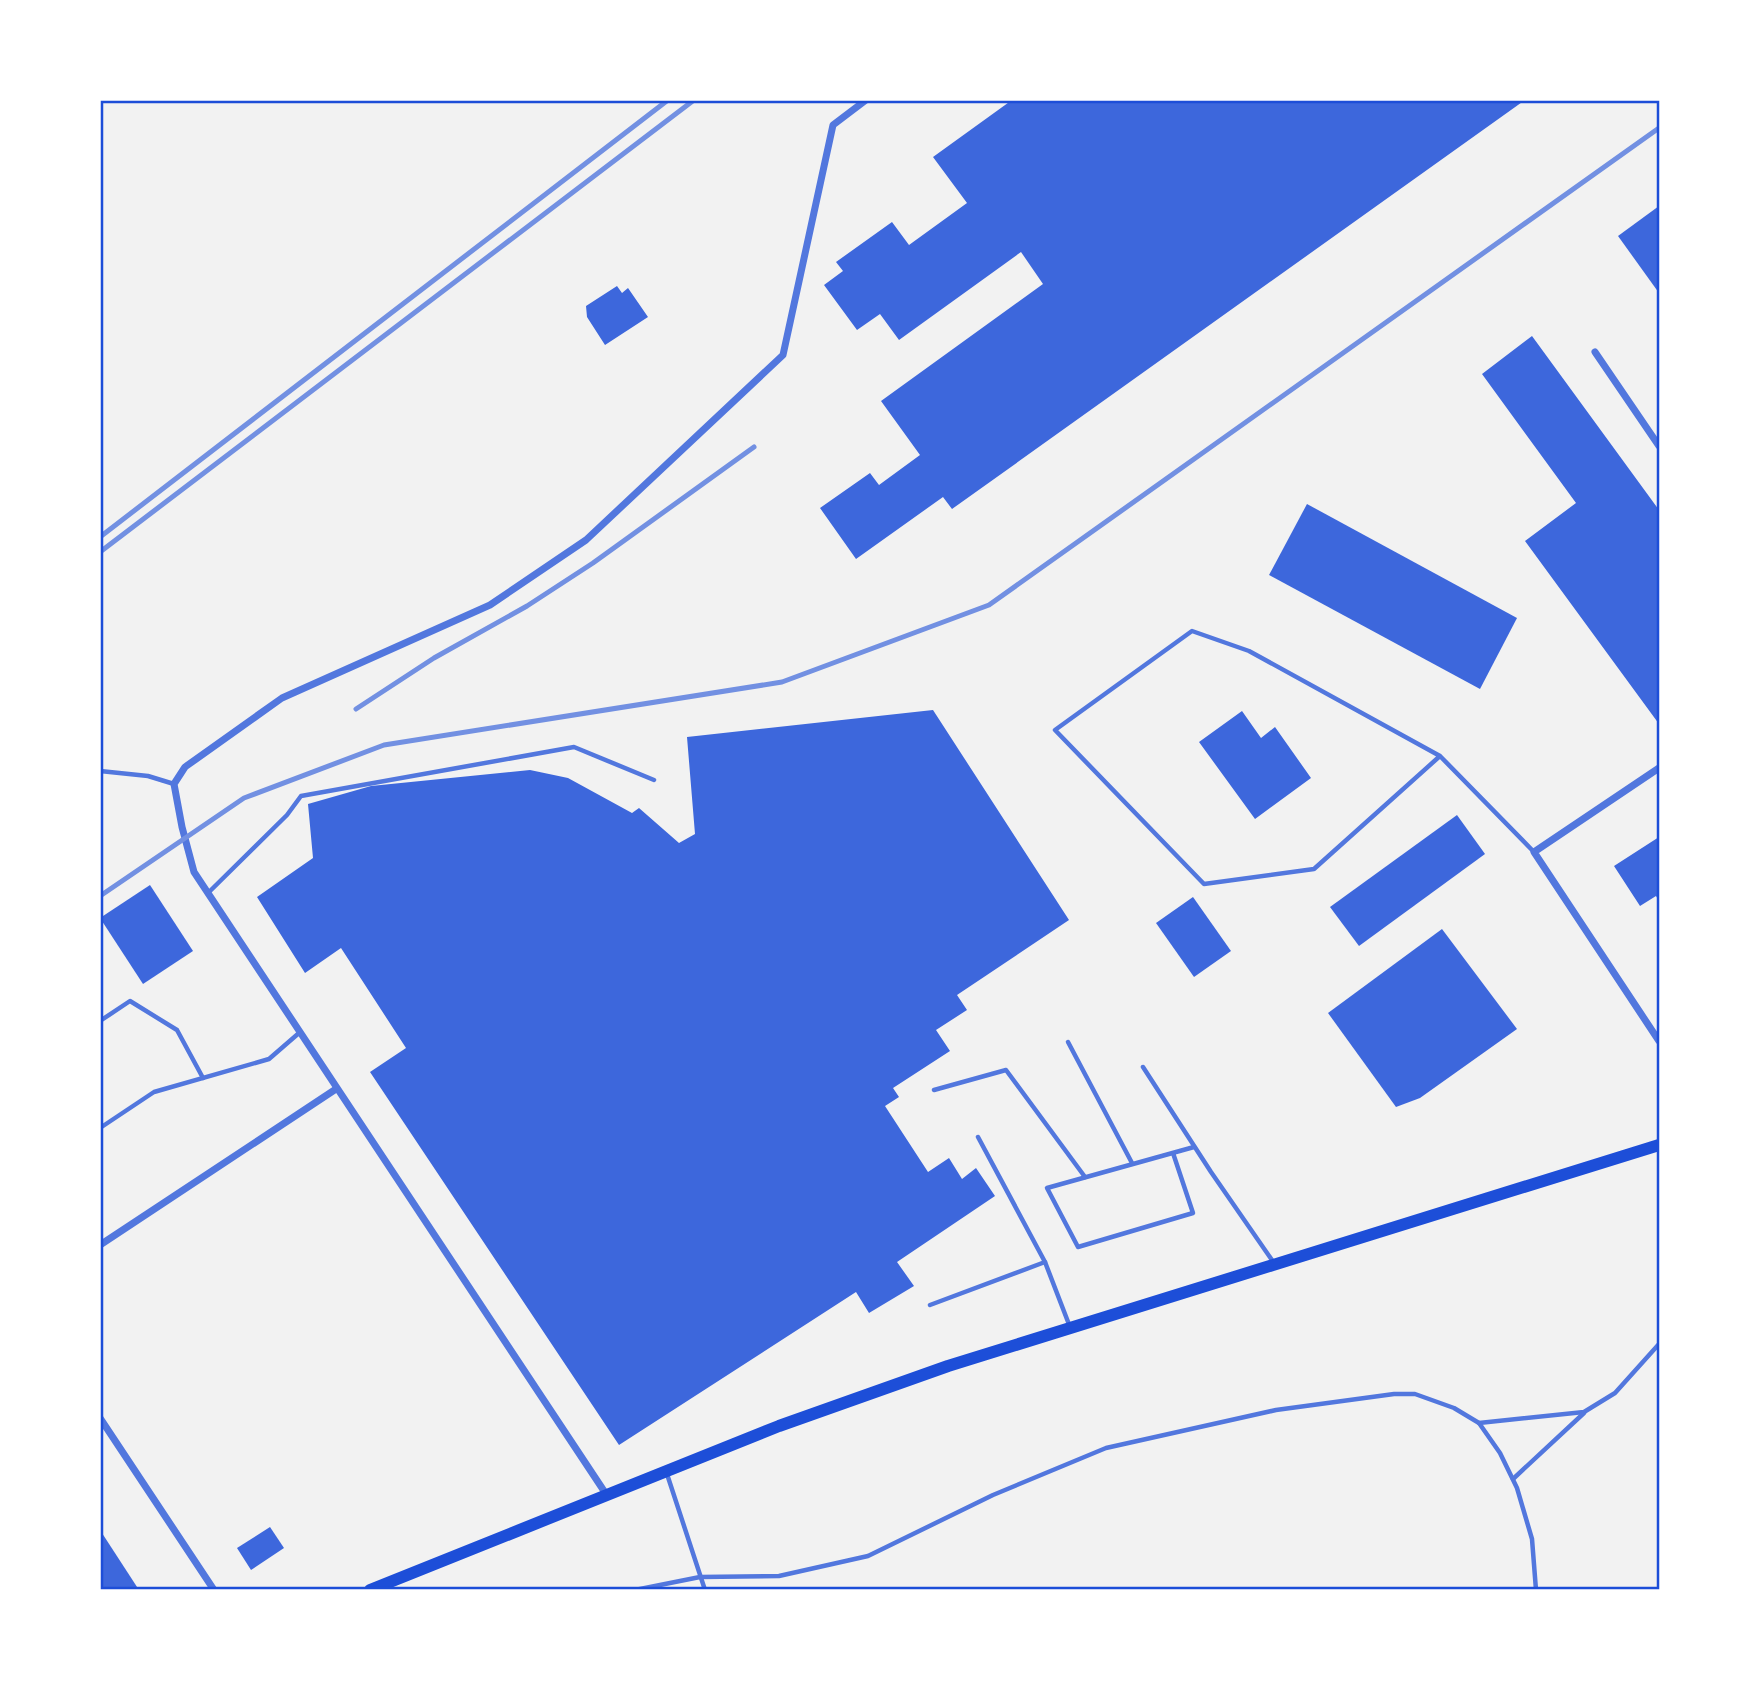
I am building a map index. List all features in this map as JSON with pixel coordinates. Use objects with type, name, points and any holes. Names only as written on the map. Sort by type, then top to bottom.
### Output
[{"type":"main road","points":[[370,1590],[779,1426],[911,1379],[1070,1327],[1659,1145]]},
{"type":"street","points":[[606,1494],[194,873],[181,827],[174,784],[185,767],[282,698],[489,606],[586,540],[783,355],[833,125],[866,100]]},
{"type":"street","points":[[1595,352],[1659,446]]},
{"type":"street","points":[[1659,768],[1534,852],[1659,1041]]},
{"type":"street","points":[[100,1245],[336,1089]]},
{"type":"street","points":[[100,1418],[214,1590]]},
{"type":"lane","points":[[1440,755],[1314,869],[1204,884],[1055,730],[1192,631],[1249,651],[1440,755],[1534,852]]},
{"type":"lane","points":[[208,894],[287,814],[301,796],[575,747],[654,780]]},
{"type":"lane","points":[[100,771],[148,776],[174,784]]},
{"type":"lane","points":[[100,1021],[130,1001],[177,1030],[203,1078]]},
{"type":"lane","points":[[100,1128],[154,1092],[269,1059],[299,1033]]},
{"type":"lane","points":[[1068,1042],[1132,1163]]},
{"type":"lane","points":[[1143,1067],[1274,1264]]},
{"type":"lane","points":[[934,1090],[1006,1070],[1085,1177]]},
{"type":"lane","points":[[978,1137],[1045,1262],[1070,1327]]},
{"type":"lane","points":[[1173,1153],[1194,1213],[1078,1247],[1047,1188],[1194,1147]]},
{"type":"lane","points":[[930,1305],[1045,1262]]},
{"type":"lane","points":[[1513,1479],[1584,1412],[1615,1394],[1659,1344]]},
{"type":"lane","points":[[635,1590],[700,1577],[779,1576],[868,1556],[993,1494],[1106,1448],[1276,1409],[1394,1394],[1415,1394],[1454,1408],[1479,1423],[1500,1453],[1513,1479],[1532,1539],[1536,1590]]},
{"type":"lane","points":[[1479,1423],[1584,1412]]},
{"type":"lane","points":[[666,1471],[705,1590]]},
{"type":"building","points":[[1012,100],[1525,100],[952,509],[943,497],[856,559],[820,508],[870,473],[879,485],[920,455],[881,401],[1043,284],[1021,252],[899,340],[880,314],[857,330],[824,285],[843,271],[836,262],[892,222],[909,245],[967,203],[933,157]]},
{"type":"building","points":[[1659,206],[1659,293],[1618,236]]},
{"type":"building","points":[[617,286],[622,293],[628,288],[648,317],[605,345],[587,317],[586,306]]},
{"type":"building","points":[[1532,336],[1659,510],[1659,724],[1525,541],[1576,503],[1482,374]]},
{"type":"building","points":[[1307,504],[1517,618],[1480,689],[1269,575]]},
{"type":"building","points":[[933,710],[1069,920],[957,995],[967,1010],[936,1030],[950,1051],[893,1088],[899,1097],[885,1106],[928,1172],[949,1158],[962,1179],[976,1168],[995,1196],[897,1262],[914,1286],[869,1313],[856,1292],[619,1445],[370,1072],[406,1048],[341,948],[305,973],[257,897],[313,858],[308,804],[371,786],[530,770],[568,778],[632,813],[639,808],[679,843],[695,834],[687,737]]},
{"type":"building","points":[[1242,711],[1261,738],[1275,727],[1311,778],[1255,819],[1199,742]]},
{"type":"building","points":[[1457,815],[1485,854],[1359,946],[1330,907]]},
{"type":"building","points":[[1659,837],[1659,901],[1656,896],[1640,906],[1614,866]]},
{"type":"building","points":[[150,885],[193,951],[143,984],[100,918]]},
{"type":"building","points":[[1193,897],[1231,951],[1194,977],[1156,923]]},
{"type":"building","points":[[1442,929],[1517,1029],[1420,1098],[1396,1107],[1328,1013]]},
{"type":"building","points":[[270,1527],[284,1548],[251,1570],[237,1548]]},
{"type":"building","points":[[100,1530],[139,1590],[100,1590]]},
{"type":"railway","points":[[100,537],[668,100]]},
{"type":"railway","points":[[100,552],[694,100]]},
{"type":"railway","points":[[100,896],[244,798],[384,745],[782,682],[989,605],[1659,128]]},
{"type":"railway","points":[[356,709],[434,658],[527,606],[593,563],[754,447]]}]
